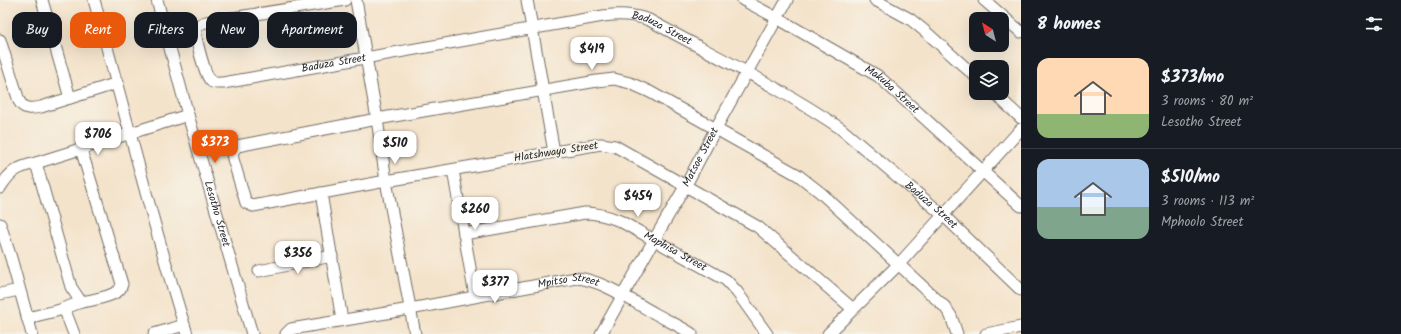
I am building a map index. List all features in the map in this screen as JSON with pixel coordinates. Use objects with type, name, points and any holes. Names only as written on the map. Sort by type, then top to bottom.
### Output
[{"type":"street","points":[[42,0],[70,98]]},
{"type":"street","points":[[94,0],[118,83],[129,134],[185,329],[154,334]]},
{"type":"street","name":"Lesotho Street","points":[[157,0],[188,115],[252,334]]},
{"type":"street","name":"Baduza Street","points":[[345,0],[210,21],[201,24],[195,32],[206,73],[211,81],[223,83],[603,16],[635,15],[649,20],[746,73],[823,116],[840,128],[943,215],[1021,290]]},
{"type":"street","points":[[356,0],[378,119],[386,181],[415,334]]},
{"type":"street","points":[[527,0],[554,152]]},
{"type":"street","name":"Makuba Street","points":[[744,0],[878,76],[1021,206]]},
{"type":"street","name":"Matsoe Street","points":[[602,334],[686,185],[787,0]]},
{"type":"street","points":[[875,0],[910,19],[969,71]]},
{"type":"street","points":[[984,0],[1021,32]]},
{"type":"street","points":[[0,40],[18,101],[22,106],[31,109],[118,83]]},
{"type":"street","points":[[378,119],[614,79],[630,83],[650,92],[716,128],[798,175],[821,193],[947,310],[953,320],[957,334]]},
{"type":"street","points":[[1002,100],[1021,118]]},
{"type":"street","points":[[0,188],[12,172],[21,166],[36,163],[188,115]]},
{"type":"street","name":"Hlatshwayo Street","points":[[378,119],[237,146],[232,153],[246,202],[253,206],[260,206],[386,181],[601,144],[615,146],[758,227],[852,309]]},
{"type":"street","points":[[828,334],[899,264],[1021,129]]},
{"type":"street","points":[[27,318],[114,294],[118,291],[122,284],[81,149]]},
{"type":"street","points":[[36,163],[71,287],[81,302]]},
{"type":"street","points":[[453,170],[475,296]]},
{"type":"street","points":[[321,193],[342,320]]},
{"type":"street","name":"Maphisa Street","points":[[464,234],[585,213],[596,213],[608,216],[620,221],[726,280],[737,292],[767,334]]},
{"type":"street","points":[[0,224],[32,334]]},
{"type":"street","points":[[259,271],[332,256]]},
{"type":"street","name":"Mpitso Street","points":[[289,332],[342,320],[576,278],[585,278],[623,296],[692,334]]},
{"type":"street","points":[[0,294],[18,290]]},
{"type":"street","points":[[64,308],[74,334]]},
{"type":"street","points":[[986,334],[1021,327]]}]
